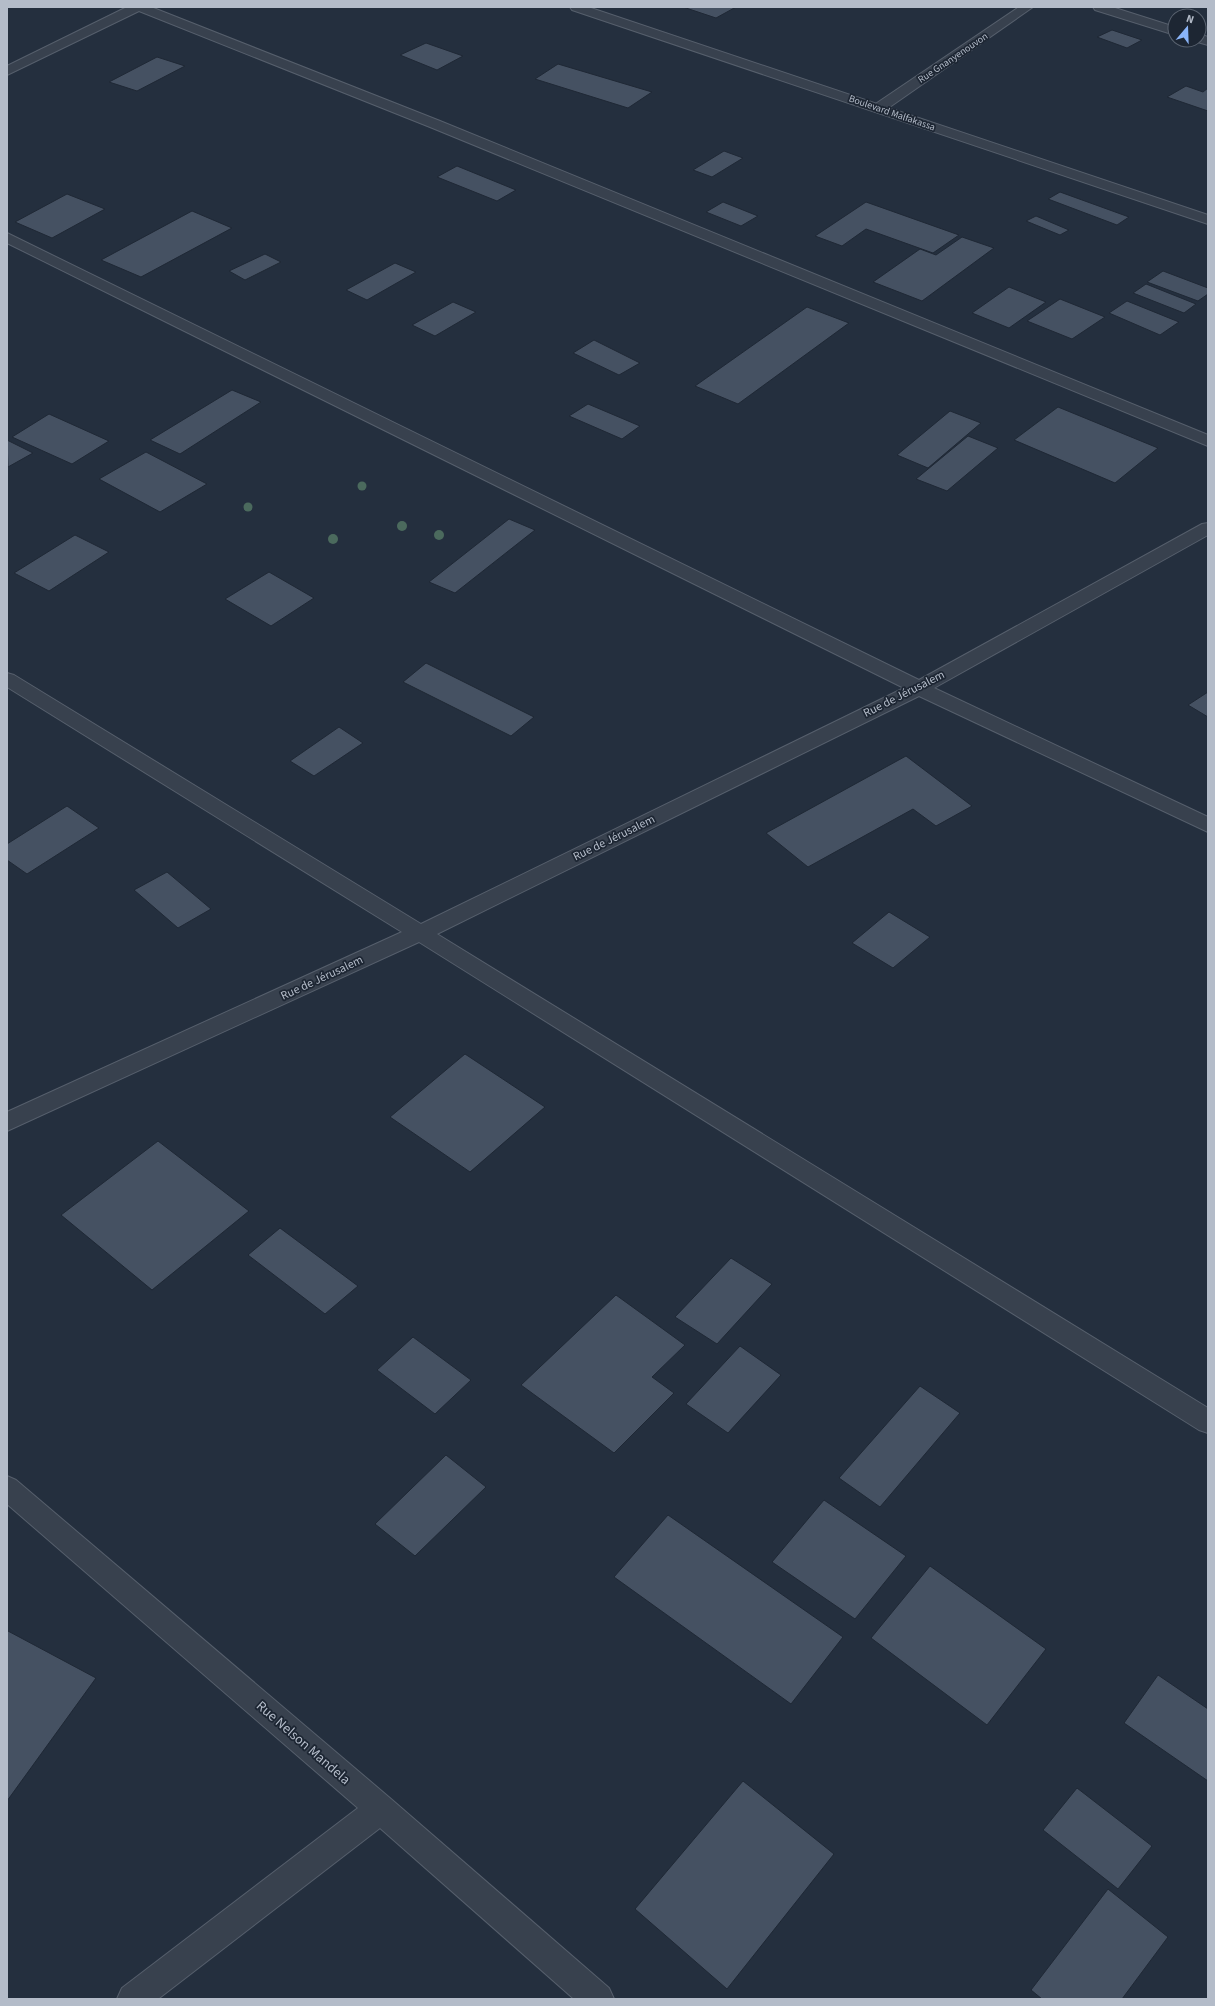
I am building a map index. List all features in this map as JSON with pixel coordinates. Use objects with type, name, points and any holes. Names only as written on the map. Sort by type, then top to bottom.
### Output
[{"type":"street","points":[[7,71],[137,7]]},
{"type":"street","points":[[140,7],[442,127],[1208,441]]},
{"type":"street","name":"Boulevard Malfakassa","points":[[576,7],[1208,220]]},
{"type":"street","name":"Rue Gnanyenouvon","points":[[879,108],[1027,7]]},
{"type":"street","points":[[1099,7],[1167,28]]},
{"type":"street","points":[[7,237],[919,688],[1208,825]]},
{"type":"street","name":"Rue de Jérusalem","points":[[7,1122],[420,933],[919,688],[1208,528]]},
{"type":"street","points":[[7,679],[420,933],[1208,1422]]},
{"type":"street","name":"Rue Nelson Mandela","points":[[7,1488],[381,1809],[598,1999]]},
{"type":"street","points":[[133,1999],[381,1809]]},
{"type":"building","points":[[683,7],[736,7],[716,18]]},
{"type":"building","points":[[1112,30],[1142,40],[1127,48],[1097,37]]},
{"type":"building","points":[[426,43],[463,56],[437,70],[400,55]]},
{"type":"building","points":[[157,57],[185,66],[137,91],[109,82]]},
{"type":"building","points":[[558,64],[652,92],[628,108],[535,79]]},
{"type":"building","points":[[1186,86],[1203,92],[1208,88],[1208,111],[1167,97]]},
{"type":"building","points":[[724,151],[743,158],[712,177],[693,170]]},
{"type":"building","points":[[457,166],[516,190],[497,201],[437,177]]},
{"type":"building","points":[[1060,192],[1129,217],[1117,225],[1048,199]]},
{"type":"building","points":[[67,194],[105,209],[52,238],[15,222]]},
{"type":"building","points":[[723,202],[758,216],[741,226],[706,212]]},
{"type":"building","points":[[866,202],[959,235],[933,253],[866,229],[842,246],[815,236]]},
{"type":"building","points":[[192,211],[232,228],[141,277],[101,260]]},
{"type":"building","points":[[1036,216],[1069,230],[1060,235],[1026,221]]},
{"type":"building","points":[[962,237],[994,248],[922,301],[873,282],[920,249],[936,255]]},
{"type":"building","points":[[265,254],[281,262],[245,280],[229,271]]},
{"type":"building","points":[[395,263],[416,272],[367,300],[346,290]]},
{"type":"building","points":[[1163,271],[1208,288],[1208,294],[1198,301],[1147,282]]},
{"type":"building","points":[[1146,284],[1196,304],[1184,313],[1133,293]]},
{"type":"building","points":[[1009,287],[1046,302],[1009,328],[972,313]]},
{"type":"building","points":[[1060,299],[1105,317],[1072,339],[1027,321]]},
{"type":"building","points":[[1127,301],[1179,322],[1160,335],[1109,313]]},
{"type":"building","points":[[453,302],[476,312],[435,336],[412,325]]},
{"type":"building","points":[[807,307],[849,323],[738,404],[695,386]]},
{"type":"building","points":[[594,340],[640,363],[619,375],[573,353]]},
{"type":"building","points":[[232,390],[261,402],[180,454],[150,440]]},
{"type":"building","points":[[588,404],[640,426],[622,439],[569,416]]},
{"type":"building","points":[[1058,407],[1158,448],[1115,483],[1014,440]]},
{"type":"building","points":[[950,411],[981,423],[928,468],[897,455]]},
{"type":"building","points":[[49,414],[109,441],[72,464],[12,437]]},
{"type":"building","points":[[968,436],[998,448],[947,491],[916,479]]},
{"type":"building","points":[[7,440],[33,453],[8,467]]},
{"type":"building","points":[[146,452],[207,484],[160,512],[99,479]]},
{"type":"building","points":[[509,519],[535,530],[455,593],[429,582]]},
{"type":"building","points":[[75,535],[109,552],[49,591],[14,573]]},
{"type":"building","points":[[269,572],[314,598],[271,626],[225,599]]},
{"type":"building","points":[[426,663],[534,717],[511,736],[403,682]]},
{"type":"building","points":[[1208,692],[1208,717],[1188,705]]},
{"type":"building","points":[[339,727],[363,743],[314,776],[290,761]]},
{"type":"building","points":[[906,756],[972,806],[936,826],[913,809],[808,867],[766,833]]},
{"type":"building","points":[[67,806],[99,828],[27,874],[7,860],[7,844]]},
{"type":"building","points":[[167,872],[211,909],[178,928],[134,890]]},
{"type":"building","points":[[889,912],[930,937],[893,968],[852,943]]},
{"type":"building","points":[[465,1054],[545,1107],[470,1172],[390,1117]]},
{"type":"building","points":[[158,1141],[249,1211],[152,1290],[61,1215]]},
{"type":"building","points":[[280,1228],[358,1286],[325,1314],[248,1255]]},
{"type":"building","points":[[731,1258],[772,1284],[717,1344],[675,1317]]},
{"type":"building","points":[[616,1295],[685,1345],[652,1377],[674,1393],[614,1453],[521,1385]]},
{"type":"building","points":[[413,1337],[471,1380],[435,1414],[377,1370]]},
{"type":"building","points":[[740,1346],[781,1375],[728,1433],[686,1404]]},
{"type":"building","points":[[920,1386],[960,1413],[880,1507],[839,1478]]},
{"type":"building","points":[[446,1455],[486,1487],[415,1556],[375,1524]]},
{"type":"building","points":[[824,1500],[906,1556],[855,1619],[772,1562]]},
{"type":"building","points":[[668,1515],[843,1637],[791,1704],[614,1577]]},
{"type":"building","points":[[930,1566],[1046,1649],[987,1725],[871,1638]]},
{"type":"building","points":[[8,1631],[96,1678],[7,1801],[7,1632]]},
{"type":"building","points":[[1158,1675],[1208,1709],[1208,1781],[1124,1723]]},
{"type":"building","points":[[743,1781],[834,1854],[727,1989],[635,1909]]},
{"type":"building","points":[[1077,1788],[1152,1846],[1118,1889],[1043,1830]]},
{"type":"building","points":[[1108,1889],[1168,1937],[1122,1999],[1042,1999],[1031,1990]]}]
